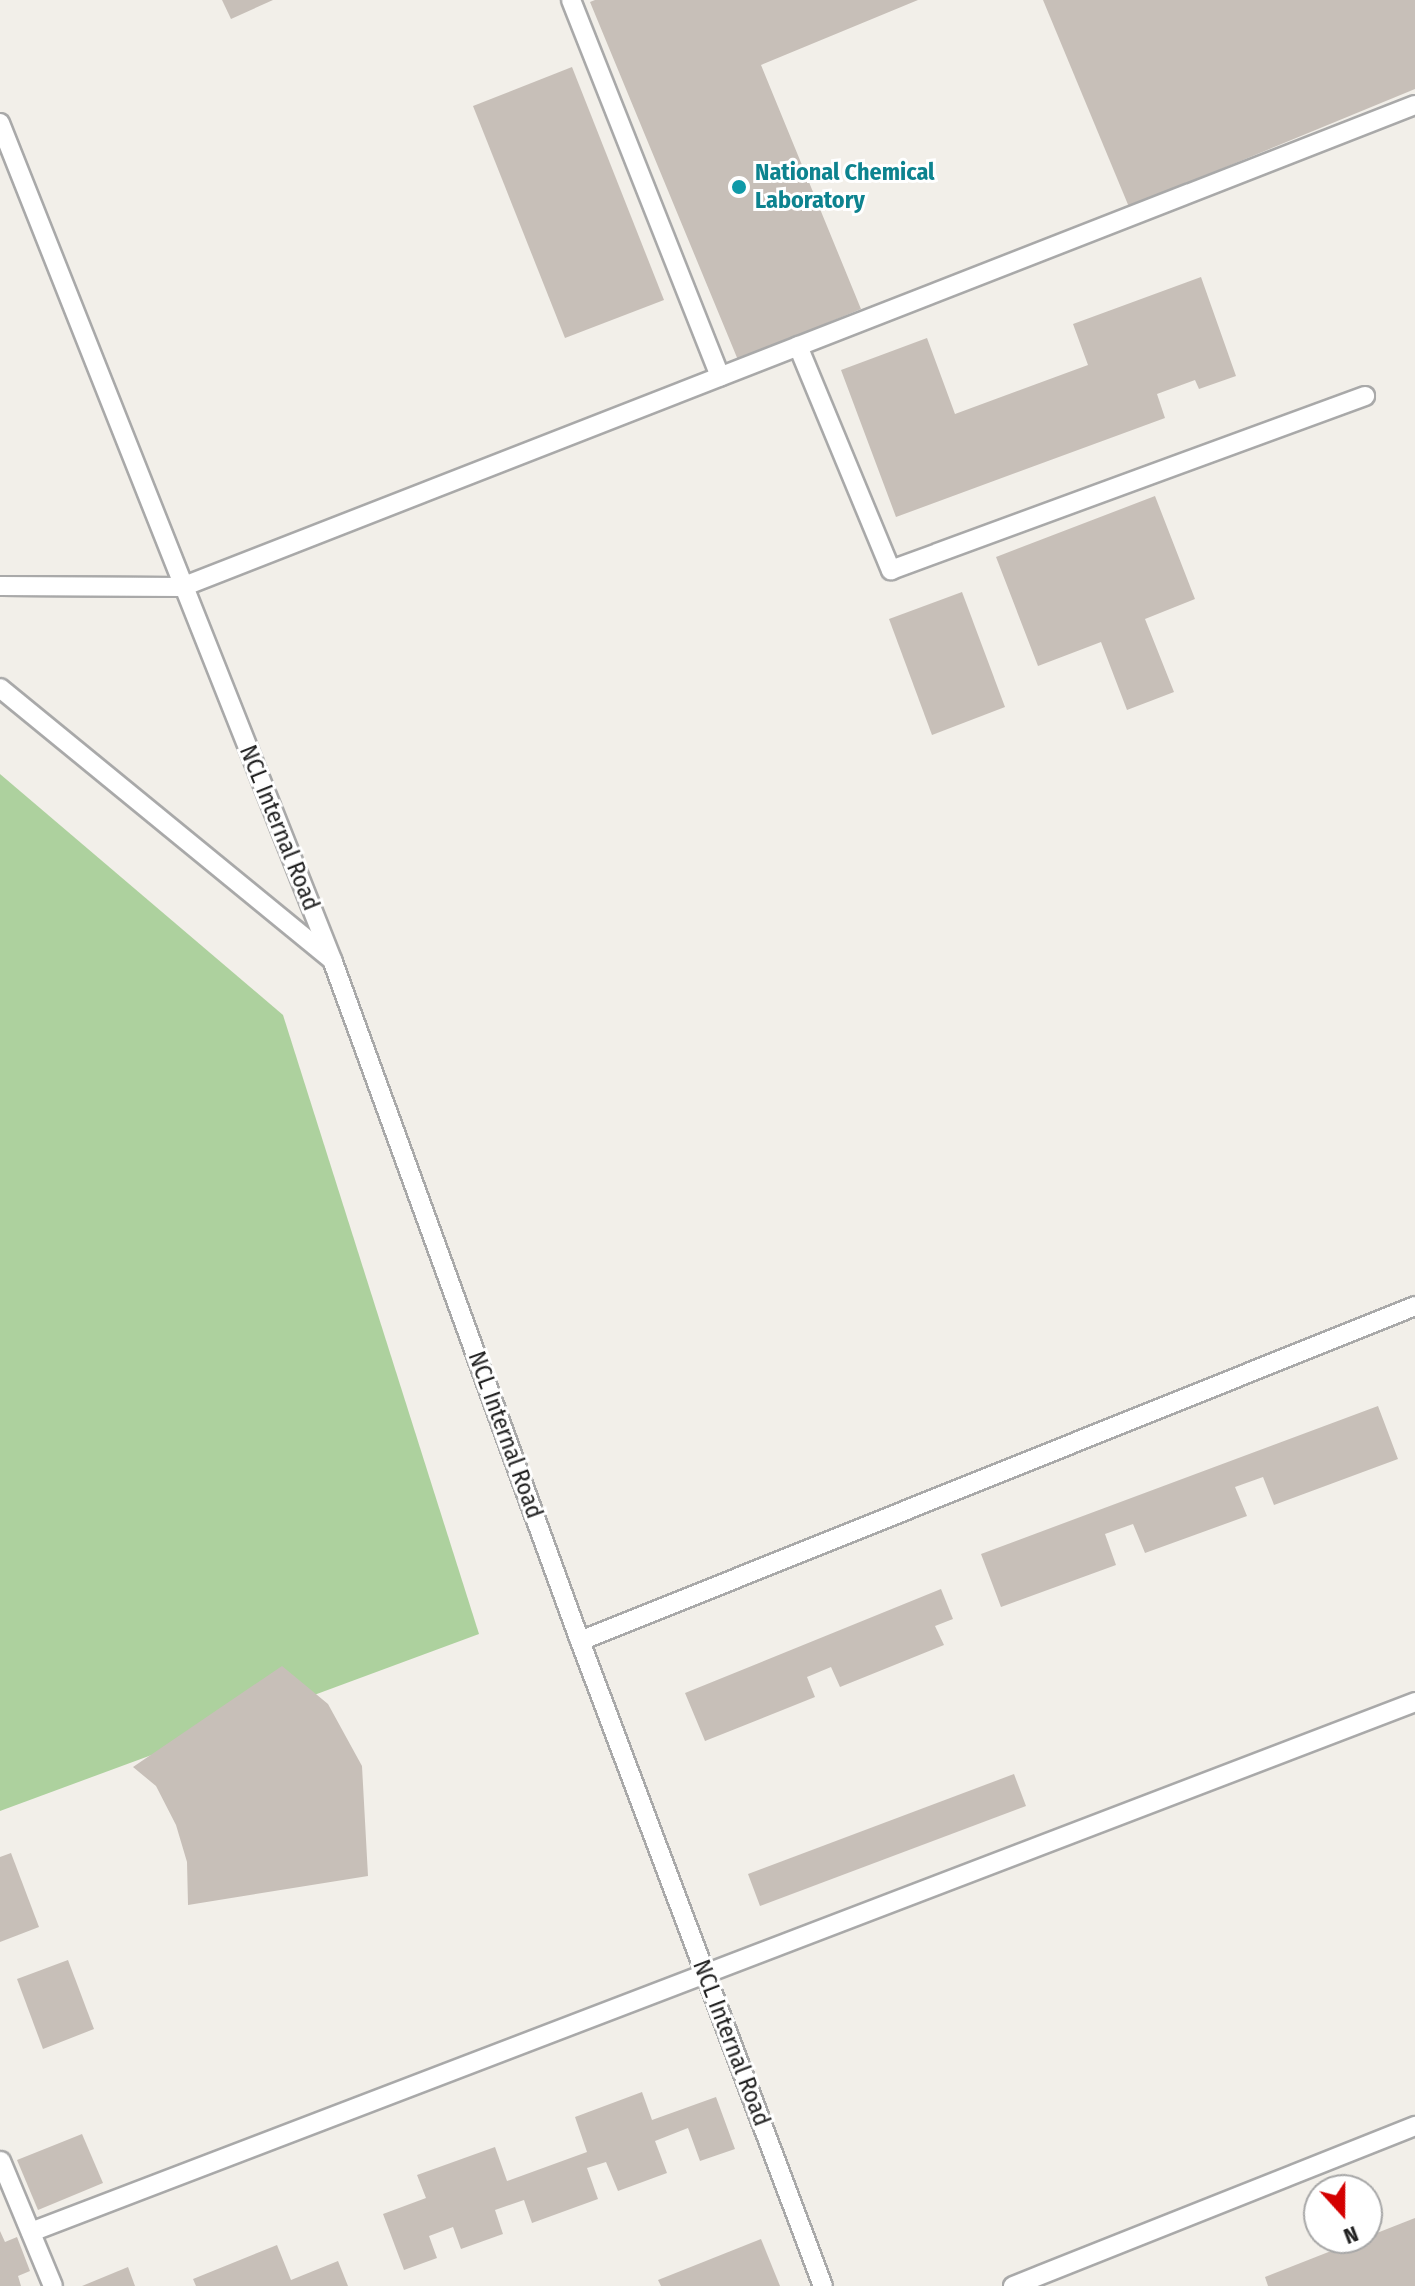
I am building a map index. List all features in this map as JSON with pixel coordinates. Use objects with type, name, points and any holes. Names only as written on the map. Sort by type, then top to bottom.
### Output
[{"type":"lane","points":[[571,0],[720,377]]},
{"type":"lane","points":[[0,586],[182,587],[1415,105]]},
{"type":"lane","name":"NCL Internal Road","points":[[0,123],[333,962],[580,1641],[823,2286]]},
{"type":"lane","points":[[798,346],[891,570],[1365,396]]},
{"type":"lane","points":[[0,688],[333,962]]},
{"type":"lane","points":[[580,1641],[1415,1306]]},
{"type":"lane","points":[[31,2232],[1415,1702]]},
{"type":"lane","points":[[1013,2286],[1415,2126]]},
{"type":"lane","points":[[1,2161],[53,2286]]},
{"type":"green space","points":[[0,774],[283,1015],[479,1634],[0,1811]]},
{"type":"building","points":[[222,0],[273,0],[231,19]]},
{"type":"building","name":"National Chemical Laboratory","points":[[918,0],[761,65],[861,309],[738,360],[590,2]]},
{"type":"building","points":[[1043,0],[1415,0],[1415,89],[1129,207]]},
{"type":"building","points":[[572,67],[664,300],[565,338],[473,106]]},
{"type":"building","points":[[1201,277],[1236,376],[1199,389],[1195,380],[1157,394],[1165,418],[896,517],[841,370],[927,338],[955,414],[1088,365],[1073,324]]},
{"type":"building","points":[[1155,496],[1195,599],[1145,619],[1174,692],[1127,710],[1101,642],[1038,666],[996,557]]},
{"type":"building","points":[[962,592],[1005,707],[932,735],[889,619]]},
{"type":"building","points":[[1378,1406],[1398,1459],[1274,1505],[1263,1477],[1235,1487],[1247,1516],[1145,1553],[1133,1524],[1105,1534],[1116,1565],[1001,1607],[981,1554]]},
{"type":"building","points":[[941,1589],[953,1619],[935,1626],[944,1645],[840,1687],[831,1667],[807,1677],[815,1697],[705,1741],[685,1693]]},
{"type":"building","points":[[282,1666],[328,1704],[362,1766],[368,1876],[188,1905],[187,1862],[176,1825],[156,1786],[133,1767]]},
{"type":"building","points":[[1014,1774],[1026,1806],[760,1906],[748,1874]]},
{"type":"building","points":[[11,1853],[39,1927],[0,1942],[0,1857]]},
{"type":"building","points":[[68,1960],[94,2029],[43,2049],[17,1979]]},
{"type":"building","points":[[642,2092],[652,2120],[716,2097],[735,2149],[700,2161],[688,2128],[655,2141],[667,2173],[618,2191],[606,2162],[587,2168],[598,2199],[532,2223],[524,2200],[495,2210],[503,2234],[461,2249],[453,2227],[429,2236],[437,2258],[404,2270],[383,2214],[426,2198],[417,2175],[495,2147],[507,2181],[587,2152],[575,2117]]},
{"type":"building","points":[[82,2134],[103,2183],[38,2210],[17,2160]]},
{"type":"building","points":[[1415,2218],[1415,2286],[1268,2286],[1265,2277],[1323,2254],[1383,2254],[1383,2231]]},
{"type":"building","points":[[0,2231],[5,2242],[17,2237],[30,2271],[18,2276],[21,2286],[0,2286]]},
{"type":"building","points":[[761,2239],[780,2286],[661,2286],[658,2280]]},
{"type":"building","points":[[277,2245],[291,2280],[338,2261],[348,2286],[196,2286],[193,2279]]},
{"type":"building","points":[[128,2267],[135,2286],[82,2286]]},
{"type":"place","name":"National Chemical Laboratory","points":[[739,187]]}]
